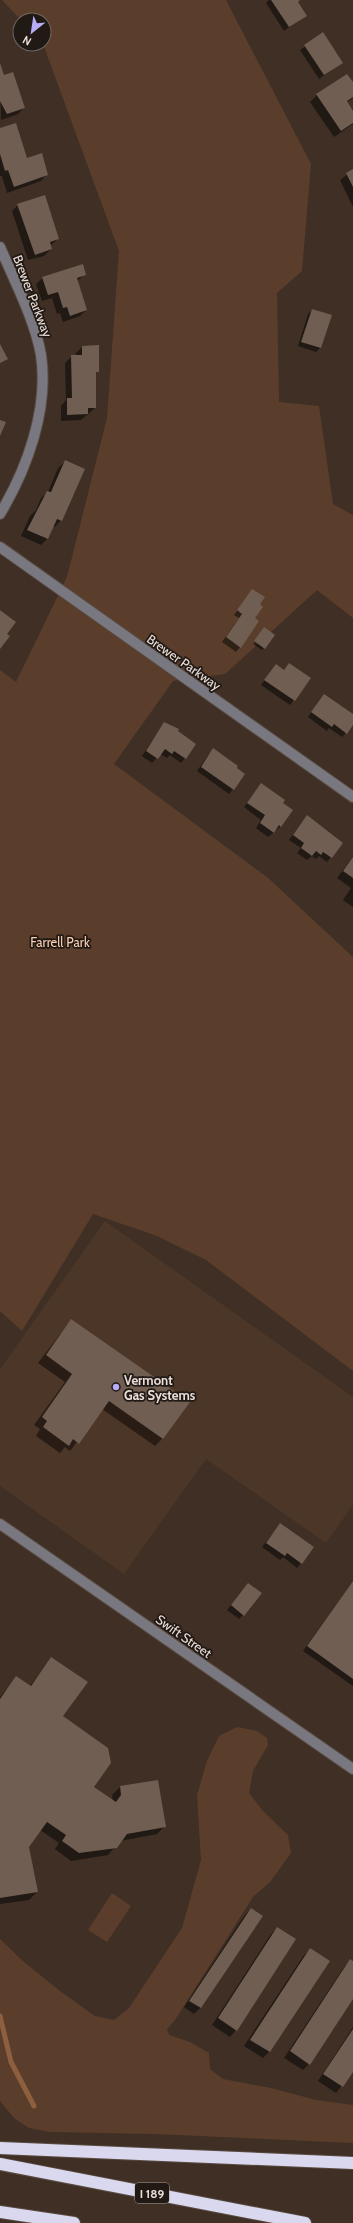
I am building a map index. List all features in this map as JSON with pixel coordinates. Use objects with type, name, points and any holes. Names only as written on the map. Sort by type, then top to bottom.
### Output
[{"type":"highway","points":[[0,2148],[353,2163]]},
{"type":"highway","name":"I 189","points":[[0,2164],[304,2223]]},
{"type":"highway","points":[[0,2212],[74,2223]]},
{"type":"street","name":"Brewer Parkway","points":[[0,247],[33,330],[41,355],[42,389],[36,426],[27,455],[10,498],[0,514]]},
{"type":"street","name":"Brewer Parkway","points":[[0,547],[353,797]]},
{"type":"street","name":"Swift Street","points":[[0,1524],[353,1769]]},
{"type":"shaded area","points":[[105,1221],[353,1397],[353,1505],[326,1543],[206,1459],[124,1574],[0,1486],[0,1369]]},
{"type":"green space","name":"Farrell Park","points":[[2,0],[226,0],[311,164],[302,271],[277,293],[279,402],[319,406],[333,504],[353,515],[353,618],[317,590],[225,674],[173,681],[114,764],[267,877],[353,957],[353,1371],[206,1260],[157,1236],[93,1214],[22,1331],[0,1311],[0,670],[16,682],[67,577],[107,418],[119,251],[46,52],[52,52],[52,12],[13,12]]},
{"type":"green space","points":[[237,1727],[257,1731],[267,1738],[268,1745],[253,1771],[249,1793],[263,1811],[288,1835],[291,1853],[270,1882],[253,1897],[175,2020],[167,2029],[169,2035],[190,2042],[209,2053],[210,2069],[223,2079],[271,2088],[316,2100],[353,2105],[353,2143],[154,2134],[50,2132],[29,2128],[15,2119],[0,2101],[0,1939],[24,1962],[60,1991],[95,2016],[114,2020],[129,2008],[182,1928],[201,1860],[197,1795],[207,1761],[219,1736]]},
{"type":"green space","points":[[112,1893],[131,1906],[107,1942],[88,1930]]},
{"type":"building","points":[[271,0],[300,0],[298,2],[307,16],[289,27]]},
{"type":"building","points":[[323,32],[343,63],[324,75],[304,45]]},
{"type":"building","points":[[0,63],[4,75],[13,72],[25,108],[7,114],[0,101]]},
{"type":"building","points":[[347,74],[353,82],[353,97],[347,101],[353,111],[353,123],[341,131],[316,94]]},
{"type":"building","points":[[16,123],[27,158],[42,153],[48,175],[14,187],[8,170],[5,171],[0,154],[0,128]]},
{"type":"building","points":[[353,169],[353,187],[346,173]]},
{"type":"building","points":[[45,195],[59,239],[50,242],[52,249],[35,255],[17,204]]},
{"type":"building","points":[[83,264],[86,275],[77,278],[87,310],[70,316],[67,307],[63,308],[58,292],[48,295],[42,277]]},
{"type":"building","points":[[312,309],[332,315],[321,348],[301,342]]},
{"type":"building","points":[[0,344],[8,359],[0,363]]},
{"type":"building","points":[[99,345],[99,372],[96,372],[96,408],[88,408],[88,414],[67,415],[67,398],[72,398],[71,355],[82,355],[82,346]]},
{"type":"building","points":[[0,420],[6,422],[0,436]]},
{"type":"building","points":[[65,460],[85,469],[62,521],[57,519],[48,539],[27,530],[47,491],[51,492]]},
{"type":"building","points":[[252,589],[265,597],[260,604],[263,607],[255,618],[259,621],[241,648],[226,637],[242,614],[237,610]]},
{"type":"building","points":[[0,610],[16,622],[7,634],[10,636],[0,649]]},
{"type":"building","points":[[264,627],[275,635],[265,649],[254,641]]},
{"type":"building","points":[[289,663],[311,678],[295,701],[264,680],[276,664],[284,670]]},
{"type":"building","points":[[324,694],[353,714],[353,725],[347,734],[334,724],[332,727],[311,712]]},
{"type":"building","points":[[164,722],[179,729],[178,731],[196,744],[186,759],[174,751],[172,754],[165,749],[158,759],[146,751]]},
{"type":"building","points":[[213,748],[238,766],[237,768],[245,774],[234,790],[201,767]]},
{"type":"building","points":[[261,783],[285,800],[283,803],[293,810],[281,827],[279,825],[274,833],[260,823],[265,815],[247,803]]},
{"type":"building","points":[[307,815],[343,843],[332,858],[323,852],[321,855],[316,851],[312,856],[301,848],[304,843],[293,835]]},
{"type":"building","points":[[353,857],[353,878],[343,871]]},
{"type":"building","name":"Vermont Gas Systems","points":[[71,1319],[190,1402],[163,1439],[109,1401],[79,1444],[73,1439],[69,1446],[43,1427],[47,1421],[42,1417],[72,1374],[46,1355]]},
{"type":"building","points":[[280,1523],[314,1547],[302,1564],[287,1553],[285,1556],[266,1543]]},
{"type":"building","points":[[353,1581],[353,1679],[307,1646]]},
{"type":"building","points":[[248,1583],[262,1593],[244,1616],[231,1605]]},
{"type":"building","points":[[51,1657],[88,1682],[63,1716],[108,1748],[111,1763],[94,1787],[116,1802],[121,1795],[120,1786],[158,1780],[166,1827],[127,1834],[117,1848],[79,1853],[62,1841],[66,1835],[47,1822],[29,1847],[38,1892],[0,1898],[0,1699],[16,1676],[31,1686]]},
{"type":"building","points":[[251,1908],[263,1916],[201,2008],[189,2001]]},
{"type":"building","points":[[277,1927],[296,1939],[237,2031],[218,2018]]},
{"type":"building","points":[[310,1948],[330,1961],[270,2052],[250,2040]]},
{"type":"building","points":[[350,1959],[353,1961],[353,1999],[310,2065],[290,2051]]},
{"type":"building","points":[[353,2029],[353,2072],[343,2087],[323,2074]]},
{"type":"waterway","points":[[0,2016],[11,2062],[34,2106]]},
{"type":"place","name":"Vermont Gas Systems","points":[[116,1387]]}]
